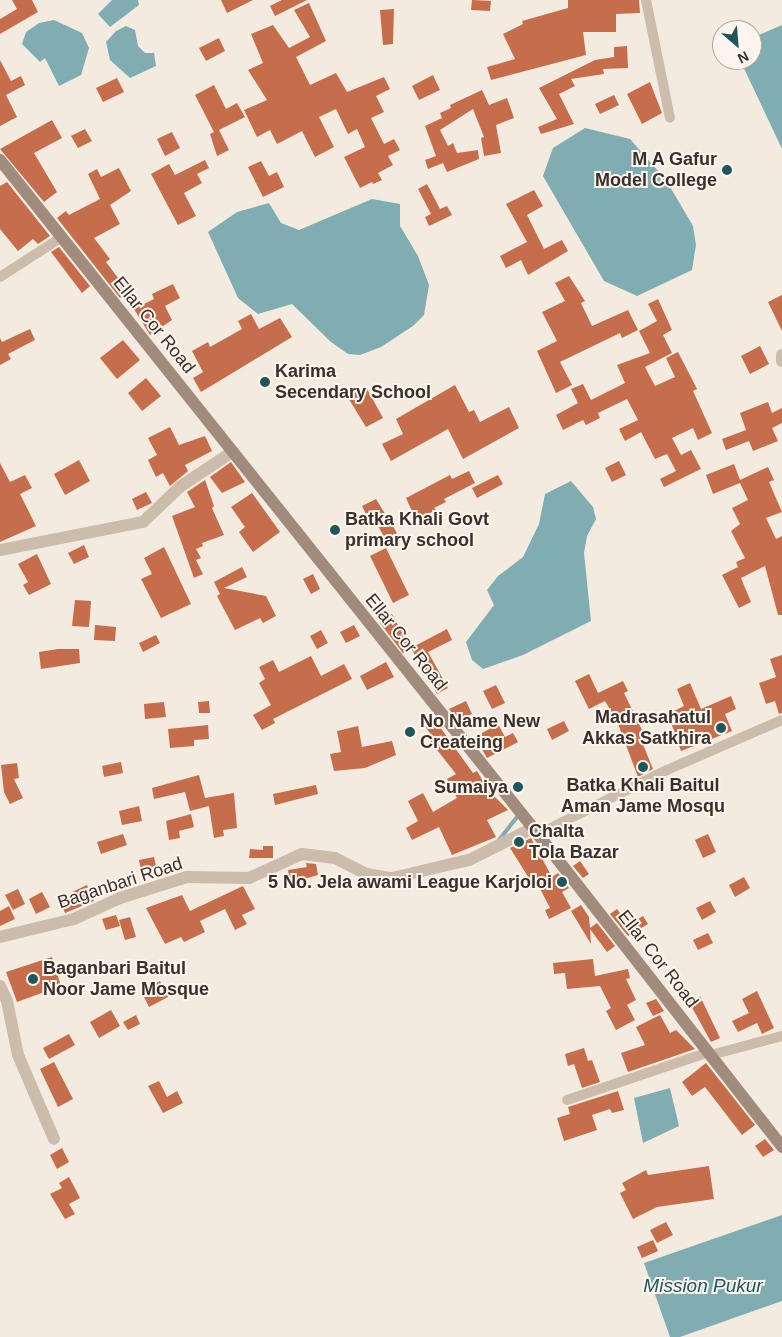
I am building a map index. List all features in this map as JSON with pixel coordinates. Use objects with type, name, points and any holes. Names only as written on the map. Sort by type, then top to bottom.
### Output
[{"type":"main road","name":"Ellar Cor Road","points":[[0,160],[780,1140]]},
{"type":"street","points":[[646,0],[670,118]]},
{"type":"street","points":[[0,277],[62,237]]},
{"type":"street","points":[[782,355],[782,361]]},
{"type":"street","points":[[0,550],[143,522],[181,486],[232,452]]},
{"type":"street","points":[[535,832],[667,770],[782,720]]},
{"type":"street","name":"Baganbari Road","points":[[0,938],[74,919],[120,898],[187,876],[249,878],[302,854],[335,858],[366,874],[392,878],[470,860],[535,832]]},
{"type":"street","points":[[0,986],[18,1055],[54,1138]]},
{"type":"street","points":[[567,1100],[710,1053],[782,1036]]},
{"type":"water","points":[[112,0],[138,0],[139,5],[110,27],[98,14]]},
{"type":"water","points":[[54,20],[82,33],[89,48],[81,75],[59,86],[45,58],[40,62],[22,44],[26,32],[39,23]]},
{"type":"water","points":[[782,25],[782,149],[745,70],[762,70],[762,34]]},
{"type":"water","points":[[126,26],[135,30],[138,46],[145,53],[154,53],[156,66],[130,78],[110,60],[106,42],[116,31]]},
{"type":"water","points":[[585,128],[630,139],[666,180],[693,226],[696,245],[692,270],[637,296],[604,281],[543,176],[553,148]]},
{"type":"water","points":[[372,199],[400,204],[400,226],[418,256],[429,285],[424,315],[413,326],[381,347],[360,355],[348,354],[331,342],[292,304],[258,314],[238,298],[208,232],[237,212],[269,203],[281,223],[299,230]]},
{"type":"water","points":[[571,481],[593,507],[596,519],[587,536],[584,553],[591,621],[523,655],[483,669],[472,660],[466,642],[494,605],[487,590],[498,576],[523,557],[539,524],[545,494]]},
{"type":"water","points":[[670,1088],[679,1126],[643,1143],[634,1098]]},
{"type":"water","name":"Mission Pukur","points":[[782,1215],[782,1301],[680,1337],[670,1337],[644,1263]]},
{"type":"building","points":[[12,0],[32,0],[38,12],[0,34],[0,19],[17,9]]},
{"type":"building","points":[[221,0],[253,0],[227,13]]},
{"type":"building","points":[[282,0],[307,0],[275,16],[270,6]]},
{"type":"building","points":[[472,0],[491,1],[490,11],[471,10]]},
{"type":"building","points":[[568,0],[639,0],[640,13],[616,14],[616,32],[583,32],[586,55],[491,80],[487,67],[515,59],[503,34],[523,24],[522,21],[568,8]]},
{"type":"building","points":[[309,3],[326,41],[296,57],[310,85],[336,73],[347,92],[384,77],[390,89],[376,96],[384,112],[371,118],[384,144],[394,139],[400,150],[388,156],[393,165],[378,173],[382,180],[373,184],[372,182],[360,188],[344,157],[365,147],[357,129],[348,134],[336,109],[319,117],[334,147],[315,157],[302,131],[277,144],[270,130],[257,137],[244,110],[267,100],[248,70],[263,63],[251,34],[273,25],[289,48],[310,37],[294,10]]},
{"type":"building","points":[[394,9],[393,44],[383,45],[380,10]]},
{"type":"building","points":[[219,38],[225,51],[206,61],[199,48]]},
{"type":"building","points":[[627,46],[628,68],[603,69],[604,74],[571,79],[575,86],[559,94],[574,124],[541,134],[538,127],[557,119],[539,88],[595,60],[614,57],[614,47]]},
{"type":"building","points":[[0,60],[11,81],[21,76],[25,85],[6,95],[17,117],[0,126]]},
{"type":"building","points":[[433,75],[440,90],[419,100],[412,86]]},
{"type":"building","points":[[117,78],[124,92],[103,102],[96,88]]},
{"type":"building","points":[[650,82],[662,113],[642,124],[627,94]]},
{"type":"building","points":[[214,85],[226,109],[237,103],[245,117],[219,130],[229,150],[217,156],[210,134],[214,132],[195,95]]},
{"type":"building","points":[[482,90],[489,105],[507,98],[514,118],[496,125],[501,153],[484,156],[481,138],[484,137],[473,109],[440,130],[448,146],[453,143],[457,153],[478,150],[479,159],[447,172],[443,163],[428,169],[425,160],[436,156],[425,126],[442,118],[440,113],[451,108],[450,105]]},
{"type":"building","points":[[614,95],[619,105],[600,114],[595,104]]},
{"type":"building","points":[[52,120],[62,138],[34,153],[57,192],[44,202],[0,149]]},
{"type":"building","points":[[85,129],[92,141],[78,148],[71,136]]},
{"type":"building","points":[[172,132],[180,148],[165,156],[157,139]]},
{"type":"building","points":[[205,160],[209,168],[197,174],[202,183],[184,193],[196,216],[178,225],[151,174],[169,164],[175,175]]},
{"type":"building","points":[[261,161],[269,176],[277,172],[284,187],[263,197],[248,167]]},
{"type":"building","points":[[119,168],[131,191],[110,205],[120,224],[94,238],[110,259],[106,262],[128,291],[120,298],[57,218],[66,211],[69,215],[100,199],[88,174],[97,169],[101,177]]},
{"type":"building","points":[[7,182],[50,236],[38,244],[33,239],[18,251],[0,229],[0,186]]},
{"type":"building","points":[[427,184],[440,209],[447,206],[452,215],[429,226],[425,217],[431,214],[418,189]]},
{"type":"building","points":[[534,190],[543,206],[527,215],[544,249],[562,240],[568,251],[528,275],[521,260],[506,268],[500,256],[527,242],[506,204]]},
{"type":"building","points":[[59,247],[90,286],[82,293],[51,252]]},
{"type":"building","points":[[569,276],[585,301],[581,303],[592,326],[628,310],[638,330],[622,338],[620,333],[560,362],[572,385],[556,393],[537,351],[557,341],[542,312],[565,301],[555,283]]},
{"type":"building","points":[[173,284],[180,298],[165,306],[172,320],[150,335],[134,309],[154,299],[152,294]]},
{"type":"building","points":[[782,295],[782,331],[768,302]]},
{"type":"building","points":[[658,299],[672,330],[663,335],[672,353],[645,367],[655,386],[675,377],[666,358],[678,352],[697,389],[693,391],[712,433],[698,440],[693,428],[672,438],[681,455],[691,450],[701,469],[664,487],[660,479],[676,471],[667,454],[655,459],[641,432],[625,441],[619,429],[638,420],[627,399],[598,413],[600,418],[586,425],[583,420],[563,430],[556,415],[578,403],[571,389],[583,384],[591,400],[625,383],[617,365],[650,353],[639,331],[657,321],[648,304]]},
{"type":"building","points":[[251,314],[259,329],[280,318],[292,337],[201,392],[193,378],[203,372],[192,351],[208,342],[210,347],[242,329],[238,321]]},
{"type":"building","points":[[30,329],[35,340],[8,354],[11,359],[0,365],[0,338],[2,342]]},
{"type":"building","points":[[123,340],[140,360],[117,379],[100,358]]},
{"type":"building","points":[[760,346],[769,364],[750,374],[741,356]]},
{"type":"building","points":[[146,378],[161,396],[142,411],[128,393]]},
{"type":"building","points":[[455,385],[469,412],[474,410],[480,422],[509,407],[519,428],[463,459],[448,429],[391,461],[382,444],[403,434],[396,419]]},
{"type":"building","points":[[366,387],[383,418],[366,427],[347,396]]},
{"type":"building","points":[[768,402],[772,413],[782,408],[782,423],[772,428],[778,441],[753,451],[749,441],[726,450],[722,439],[746,430],[740,413]]},
{"type":"building","points":[[170,427],[179,445],[205,436],[212,451],[185,465],[188,471],[170,486],[163,473],[156,477],[148,460],[157,455],[148,438]]},
{"type":"building","points":[[79,460],[90,481],[65,495],[54,474]]},
{"type":"building","points":[[619,461],[626,475],[612,482],[605,468]]},
{"type":"building","points":[[231,462],[245,482],[222,493],[210,477]]},
{"type":"building","points":[[0,463],[10,482],[25,475],[32,488],[20,494],[36,526],[0,542]]},
{"type":"building","points":[[734,464],[740,480],[768,467],[774,480],[769,482],[782,512],[766,518],[776,539],[782,536],[782,615],[778,615],[765,566],[741,578],[751,602],[739,608],[722,575],[738,567],[736,562],[745,558],[731,531],[740,524],[732,508],[748,500],[740,483],[713,494],[706,475]]},
{"type":"building","points":[[469,471],[475,483],[444,499],[446,502],[434,508],[436,510],[416,520],[406,498],[450,475],[452,479]]},
{"type":"building","points":[[498,475],[503,484],[477,498],[472,488]]},
{"type":"building","points":[[205,480],[214,506],[212,508],[224,535],[202,543],[203,546],[196,549],[201,558],[196,560],[203,574],[194,578],[172,516],[195,507],[187,492]]},
{"type":"building","points":[[146,492],[152,503],[137,510],[132,499]]},
{"type":"building","points":[[252,493],[280,532],[253,552],[239,532],[245,527],[231,507]]},
{"type":"building","points":[[376,499],[397,533],[385,539],[375,520],[370,522],[362,506]]},
{"type":"building","points":[[84,545],[89,557],[74,564],[68,553]]},
{"type":"building","points":[[164,547],[191,604],[161,618],[141,579],[152,574],[144,558]]},
{"type":"building","points":[[386,548],[409,595],[393,603],[370,556]]},
{"type":"building","points":[[37,554],[51,584],[29,595],[23,585],[28,582],[18,564]]},
{"type":"building","points":[[242,567],[247,577],[224,588],[266,596],[276,616],[263,623],[260,618],[235,630],[217,596],[220,594],[214,582]]},
{"type":"building","points":[[313,574],[320,589],[311,594],[303,579]]},
{"type":"building","points":[[75,600],[91,601],[89,627],[72,626]]},
{"type":"building","points":[[392,614],[411,649],[403,653],[380,623]]},
{"type":"building","points":[[95,625],[116,627],[115,641],[94,640]]},
{"type":"building","points":[[354,625],[360,636],[346,643],[340,632]]},
{"type":"building","points":[[447,629],[452,640],[428,652],[448,688],[437,694],[411,648]]},
{"type":"building","points":[[321,630],[328,643],[317,649],[310,636]]},
{"type":"building","points":[[156,635],[160,643],[143,652],[139,643]]},
{"type":"building","points":[[58,649],[79,649],[80,663],[41,669],[39,652]]},
{"type":"building","points":[[782,655],[782,713],[779,714],[775,701],[766,704],[759,683],[776,677],[770,659]]},
{"type":"building","points":[[311,656],[321,676],[344,664],[352,679],[273,719],[275,723],[262,730],[253,715],[271,705],[259,683],[265,679],[259,667],[273,660],[279,672]]},
{"type":"building","points":[[386,662],[394,677],[367,690],[360,676]]},
{"type":"building","points":[[589,674],[598,693],[623,681],[628,691],[624,693],[643,732],[640,734],[642,742],[653,769],[638,777],[617,721],[605,701],[589,709],[575,681]]},
{"type":"building","points":[[690,683],[701,709],[731,696],[736,709],[725,714],[732,731],[681,751],[668,714],[684,706],[677,689]]},
{"type":"building","points":[[496,685],[505,703],[492,709],[483,691]]},
{"type":"building","points":[[209,701],[210,713],[199,713],[198,702]]},
{"type":"building","points":[[466,701],[472,714],[458,721],[449,709]]},
{"type":"building","points":[[164,702],[166,717],[145,719],[144,704]]},
{"type":"building","points":[[432,716],[473,773],[477,771],[489,791],[508,810],[487,820],[496,837],[452,855],[439,827],[412,840],[406,828],[418,821],[408,801],[423,793],[433,812],[457,798],[447,779],[456,774],[430,741],[434,738],[422,723]]},
{"type":"building","points":[[564,721],[569,731],[552,740],[547,729]]},
{"type":"building","points":[[498,724],[505,737],[513,733],[518,742],[487,758],[475,737]]},
{"type":"building","points":[[208,725],[209,739],[194,740],[194,746],[170,748],[168,729]]},
{"type":"building","points":[[358,726],[362,747],[392,741],[396,755],[365,768],[334,771],[330,754],[341,752],[337,731]]},
{"type":"building","points":[[121,762],[123,773],[104,777],[102,766]]},
{"type":"building","points":[[17,763],[19,778],[14,779],[23,798],[10,804],[4,792],[1,765]]},
{"type":"building","points":[[199,775],[205,798],[234,793],[237,828],[223,830],[224,836],[214,838],[209,806],[190,811],[185,792],[154,799],[152,788]]},
{"type":"building","points":[[316,785],[318,794],[275,805],[273,794]]},
{"type":"building","points":[[139,806],[142,821],[122,825],[119,811]]},
{"type":"building","points":[[191,814],[194,827],[179,831],[180,838],[169,840],[166,821]]},
{"type":"building","points":[[123,834],[127,845],[101,854],[97,842]]},
{"type":"building","points":[[708,834],[716,852],[703,858],[695,840]]},
{"type":"building","points":[[531,838],[552,877],[558,873],[569,888],[562,892],[571,908],[549,919],[545,910],[550,908],[536,881],[532,883],[510,848]]},
{"type":"building","points":[[263,846],[273,846],[273,858],[249,858],[250,849],[263,850]]},
{"type":"building","points":[[154,857],[156,866],[141,870],[139,860]]},
{"type":"building","points":[[580,861],[589,874],[583,878],[573,866]]},
{"type":"building","points":[[306,863],[316,864],[318,875],[290,883],[288,870],[307,867]]},
{"type":"building","points":[[744,877],[750,888],[735,897],[729,885]]},
{"type":"building","points":[[87,885],[94,901],[65,913],[61,904],[73,899],[70,893]]},
{"type":"building","points":[[243,886],[255,909],[242,915],[247,924],[235,930],[225,909],[200,921],[205,932],[184,942],[181,937],[165,944],[146,908],[182,895],[190,911]]},
{"type":"building","points":[[18,889],[25,904],[13,910],[5,895]]},
{"type":"building","points":[[42,892],[50,907],[36,914],[29,899]]},
{"type":"building","points":[[710,901],[716,912],[702,920],[696,908]]},
{"type":"building","points":[[581,905],[589,917],[590,928],[597,923],[615,946],[607,952],[590,929],[591,944],[571,911]]},
{"type":"building","points":[[9,906],[15,919],[0,926],[0,911]]},
{"type":"building","points":[[617,909],[628,925],[643,916],[648,924],[628,936],[610,914]]},
{"type":"building","points":[[116,915],[120,926],[106,930],[102,919]]},
{"type":"building","points":[[130,917],[136,937],[125,940],[119,920]]},
{"type":"building","points":[[708,933],[713,943],[698,950],[693,940]]},
{"type":"building","name":"Baganbari Baitul Noor Jame Mosque","points":[[52,957],[61,986],[17,1002],[6,972]]},
{"type":"building","points":[[593,959],[595,976],[628,969],[630,978],[626,979],[636,1000],[627,1005],[635,1020],[616,1030],[606,1011],[611,1008],[600,986],[567,989],[565,973],[554,974],[553,963]]},
{"type":"building","points":[[160,981],[168,997],[149,1007],[141,991]]},
{"type":"building","points":[[757,991],[774,1028],[762,1034],[757,1023],[738,1032],[732,1021],[749,1013],[742,999]]},
{"type":"building","points":[[700,996],[720,1038],[711,1042],[689,1002]]},
{"type":"building","points":[[656,999],[664,1011],[653,1016],[646,1003]]},
{"type":"building","points":[[111,1010],[120,1026],[99,1038],[90,1022]]},
{"type":"building","points":[[136,1015],[140,1024],[128,1030],[123,1022]]},
{"type":"building","points":[[660,1015],[670,1033],[676,1030],[695,1049],[628,1072],[621,1053],[645,1045],[636,1027]]},
{"type":"building","points":[[69,1034],[75,1045],[49,1059],[43,1048]]},
{"type":"building","points":[[584,1048],[588,1061],[592,1060],[600,1082],[582,1088],[574,1064],[568,1066],[565,1054]]},
{"type":"building","points":[[54,1062],[73,1099],[58,1107],[40,1069]]},
{"type":"building","points":[[706,1063],[755,1125],[742,1135],[705,1087],[692,1096],[682,1082]]},
{"type":"building","points":[[159,1081],[167,1097],[177,1091],[183,1103],[163,1113],[148,1086]]},
{"type":"building","points":[[618,1091],[624,1110],[612,1113],[610,1109],[592,1115],[597,1130],[564,1141],[557,1118],[570,1114],[568,1107]]},
{"type":"building","points":[[765,1139],[774,1150],[763,1157],[755,1146]]},
{"type":"building","points":[[62,1148],[69,1162],[57,1169],[50,1155]]},
{"type":"building","points":[[709,1166],[714,1199],[657,1207],[633,1219],[620,1193],[626,1190],[622,1183],[646,1170],[648,1175]]},
{"type":"building","points":[[69,1177],[80,1198],[69,1204],[75,1214],[65,1219],[50,1194],[62,1188],[59,1183]]},
{"type":"building","points":[[666,1222],[673,1235],[657,1243],[650,1230]]},
{"type":"building","points":[[653,1240],[658,1251],[642,1258],[637,1247]]},
{"type":"waterway","points":[[499,840],[519,814]]},
{"type":"place","name":"M A Gafur Model College","points":[[727,170]]},
{"type":"place","name":"Karima Secendary School","points":[[265,382]]},
{"type":"place","name":"Batka Khali Govt primary school","points":[[335,530]]},
{"type":"place","name":"Madrasahatul Akkas Satkhira","points":[[721,728]]},
{"type":"place","name":"No Name New Createing","points":[[410,732]]},
{"type":"place","name":"Batka Khali Baitul Aman Jame Mosqu","points":[[643,767]]},
{"type":"place","name":"Sumaiya","points":[[518,787]]},
{"type":"place","name":"Chalta Tola Bazar","points":[[519,842]]},
{"type":"place","name":"5 No. Jela awami League Karjoloi","points":[[562,882]]},
{"type":"place","name":"Baganbari Baitul Noor Jame Mosque","points":[[33,979]]}]
